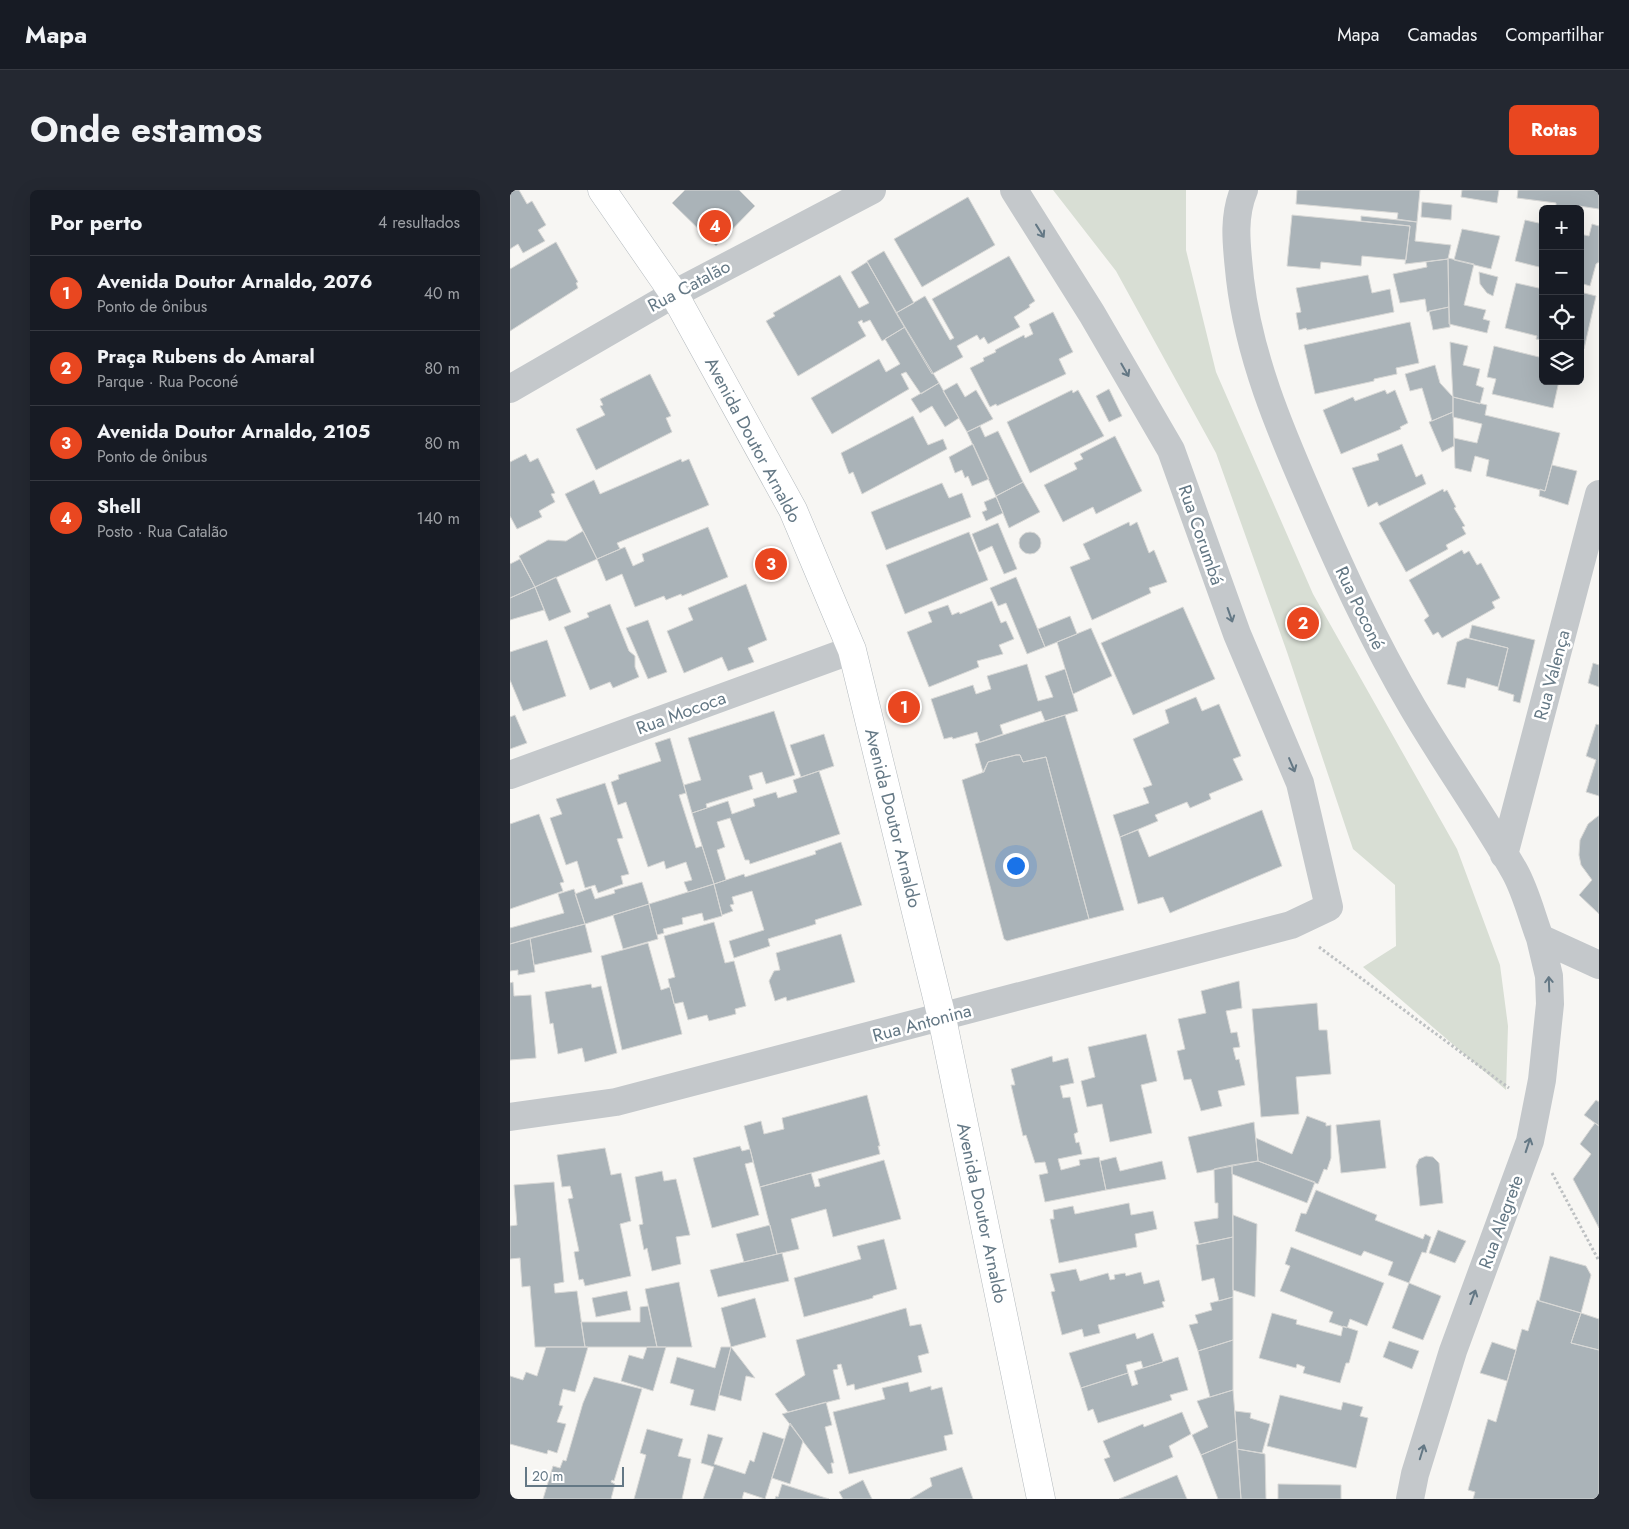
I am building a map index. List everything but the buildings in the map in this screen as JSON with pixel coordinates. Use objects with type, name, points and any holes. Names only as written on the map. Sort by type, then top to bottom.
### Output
[{"type":"main road","name":"Avenida Doutor Arnaldo","points":[[602,190],[674,294],[793,510],[852,650],[942,1018],[1041,1499]]},
{"type":"street","name":"Rua Catalão","points":[[510,389],[674,294],[872,190]]},
{"type":"street","name":"Rua Corumbá","points":[[1014,190],[1092,314],[1171,450],[1236,634],[1300,783],[1329,906]]},
{"type":"street","name":"Rua Poconé","points":[[1238,196],[1236,237],[1243,300],[1259,370],[1284,438],[1376,643],[1451,771],[1516,874],[1540,938]]},
{"type":"street","name":"Rua Valença","points":[[1504,855],[1599,494]]},
{"type":"street","name":"Rua Mococa","points":[[510,775],[852,650]]},
{"type":"street","name":"Rua Antonina","points":[[510,1117],[616,1102],[1291,925],[1329,906]]},
{"type":"street","points":[[1540,938],[1599,965]]},
{"type":"street","name":"Rua Alegrete","points":[[1410,1499],[1415,1474],[1453,1351],[1530,1141],[1537,1109],[1548,1033],[1550,1004],[1549,976],[1540,938]]},
{"type":"path","points":[[1291,925],[1537,1109]]},
{"type":"path","points":[[1530,1141],[1549,1167],[1599,1261]]},
{"type":"shaded area","points":[[1053,190],[1186,190],[1186,250],[1216,372],[1313,594],[1457,849],[1500,965],[1508,1026],[1506,1090],[1363,967],[1396,946],[1395,885],[1353,849],[1287,652],[1216,453],[1116,271]]},
{"type":"place","name":"Shell","points":[[715,226]]},
{"type":"place","name":"Avenida Doutor Arnaldo, 2105","points":[[771,564]]},
{"type":"place","name":"Praça Rubens do Amaral","points":[[1303,623]]},
{"type":"place","name":"Avenida Doutor Arnaldo, 2076","points":[[904,707]]}]
